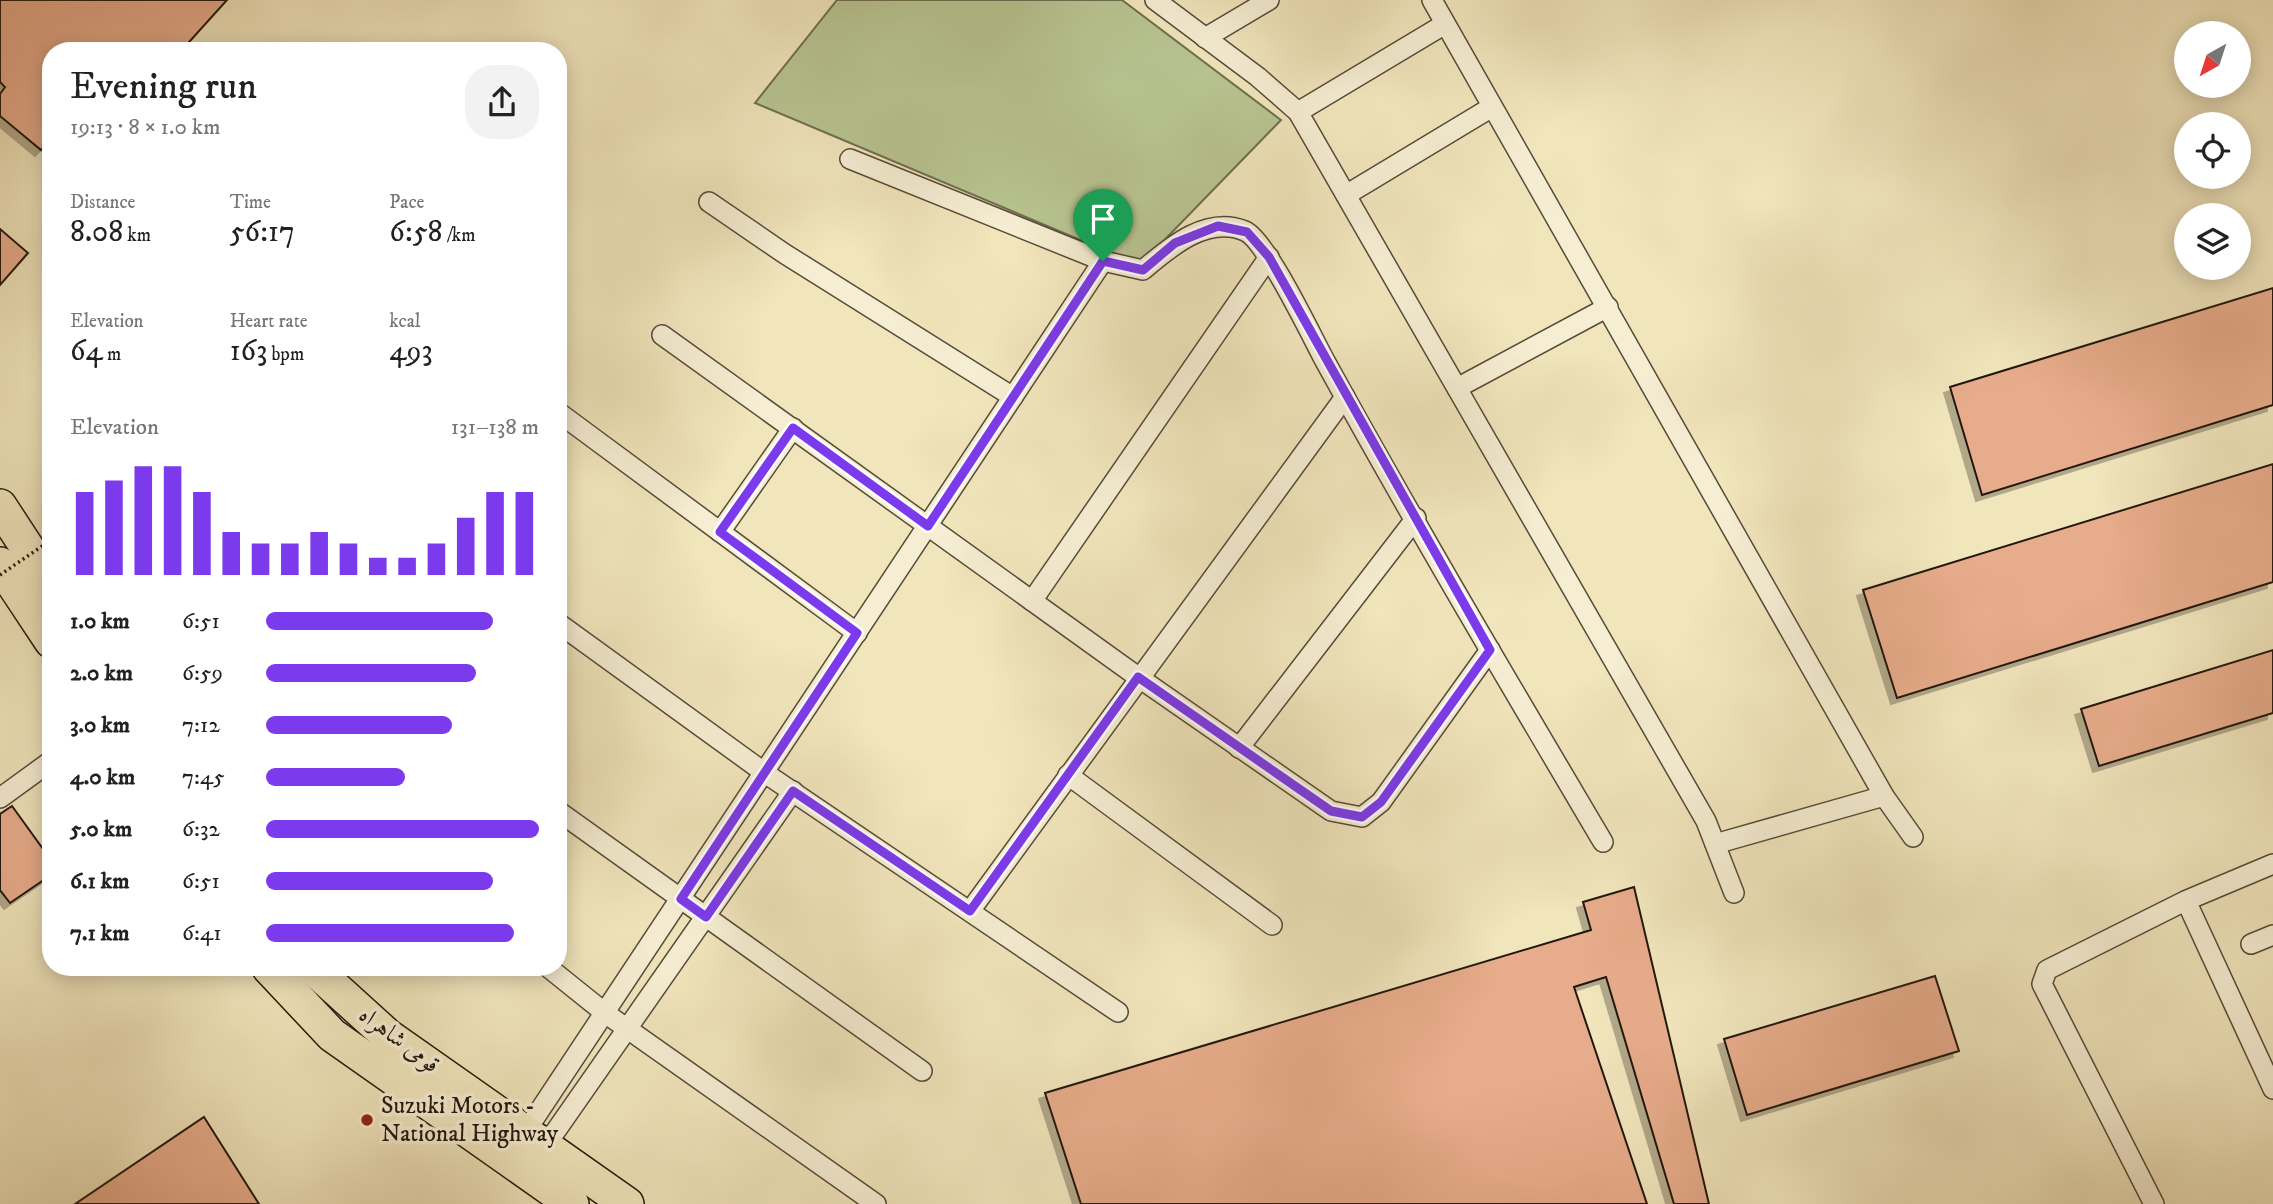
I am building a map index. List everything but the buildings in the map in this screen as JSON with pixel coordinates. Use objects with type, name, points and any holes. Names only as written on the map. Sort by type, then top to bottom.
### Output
[{"type":"highway","points":[[0,506],[42,569]]},
{"type":"highway","points":[[0,564],[42,627]]},
{"type":"highway","name":"قومی شاہراہ","points":[[277,976],[332,1035],[572,1204]]},
{"type":"highway","name":"قومی شاہراہ","points":[[322,976],[388,1036],[627,1204]]},
{"type":"street","points":[[1155,0],[1298,112],[1699,809],[1734,893]]},
{"type":"street","points":[[1205,38],[1269,0]]},
{"type":"street","points":[[1432,0],[1884,796],[1913,837]]},
{"type":"street","points":[[1298,112],[1445,23]]},
{"type":"street","points":[[1346,195],[1492,107]]},
{"type":"street","points":[[850,159],[1103,261],[1143,270],[1175,243],[1218,226],[1247,232],[1269,257],[1345,397],[1603,842]]},
{"type":"street","points":[[709,202],[785,254],[1013,397]]},
{"type":"street","points":[[1032,601],[1269,257]]},
{"type":"street","points":[[536,1139],[605,1013],[1103,261]]},
{"type":"street","points":[[1457,388],[1608,307]]},
{"type":"street","points":[[662,335],[1138,677],[1331,811],[1362,817],[1381,802],[1490,650]]},
{"type":"street","points":[[970,911],[1138,677],[1345,397]]},
{"type":"street","points":[[567,419],[857,633]]},
{"type":"street","points":[[720,532],[793,428]]},
{"type":"street","points":[[1239,748],[1416,518]]},
{"type":"street","points":[[567,630],[765,773],[1118,1012]]},
{"type":"street","points":[[0,797],[42,767]]},
{"type":"street","points":[[1068,775],[1272,925]]},
{"type":"street","points":[[536,1139],[628,1026],[793,791]]},
{"type":"street","points":[[1715,844],[1884,796]]},
{"type":"street","points":[[567,817],[922,1072]]},
{"type":"street","points":[[2154,1204],[2042,984],[2043,976],[2047,970],[2185,901],[2273,864]]},
{"type":"street","points":[[2188,905],[2273,1089]]},
{"type":"street","points":[[2251,944],[2273,935]]},
{"type":"street","points":[[559,976],[605,1013],[628,1026],[876,1204]]},
{"type":"path","points":[[0,575],[42,546]]},
{"type":"green space","points":[[837,0],[1122,0],[1281,120],[1146,259],[1128,260],[755,103]]},
{"type":"place","name":"Suzuki Motors - National Highway","points":[[367,1120]]},
{"type":"route","points":[[1218,226],[1247,232],[1269,257],[1345,397],[1490,650],[1381,802],[1362,817],[1331,811],[1138,677],[970,911],[793,791],[706,917],[681,899],[857,633],[720,532],[793,428],[928,526],[1103,261],[1143,270],[1175,243],[1218,226]]}]
